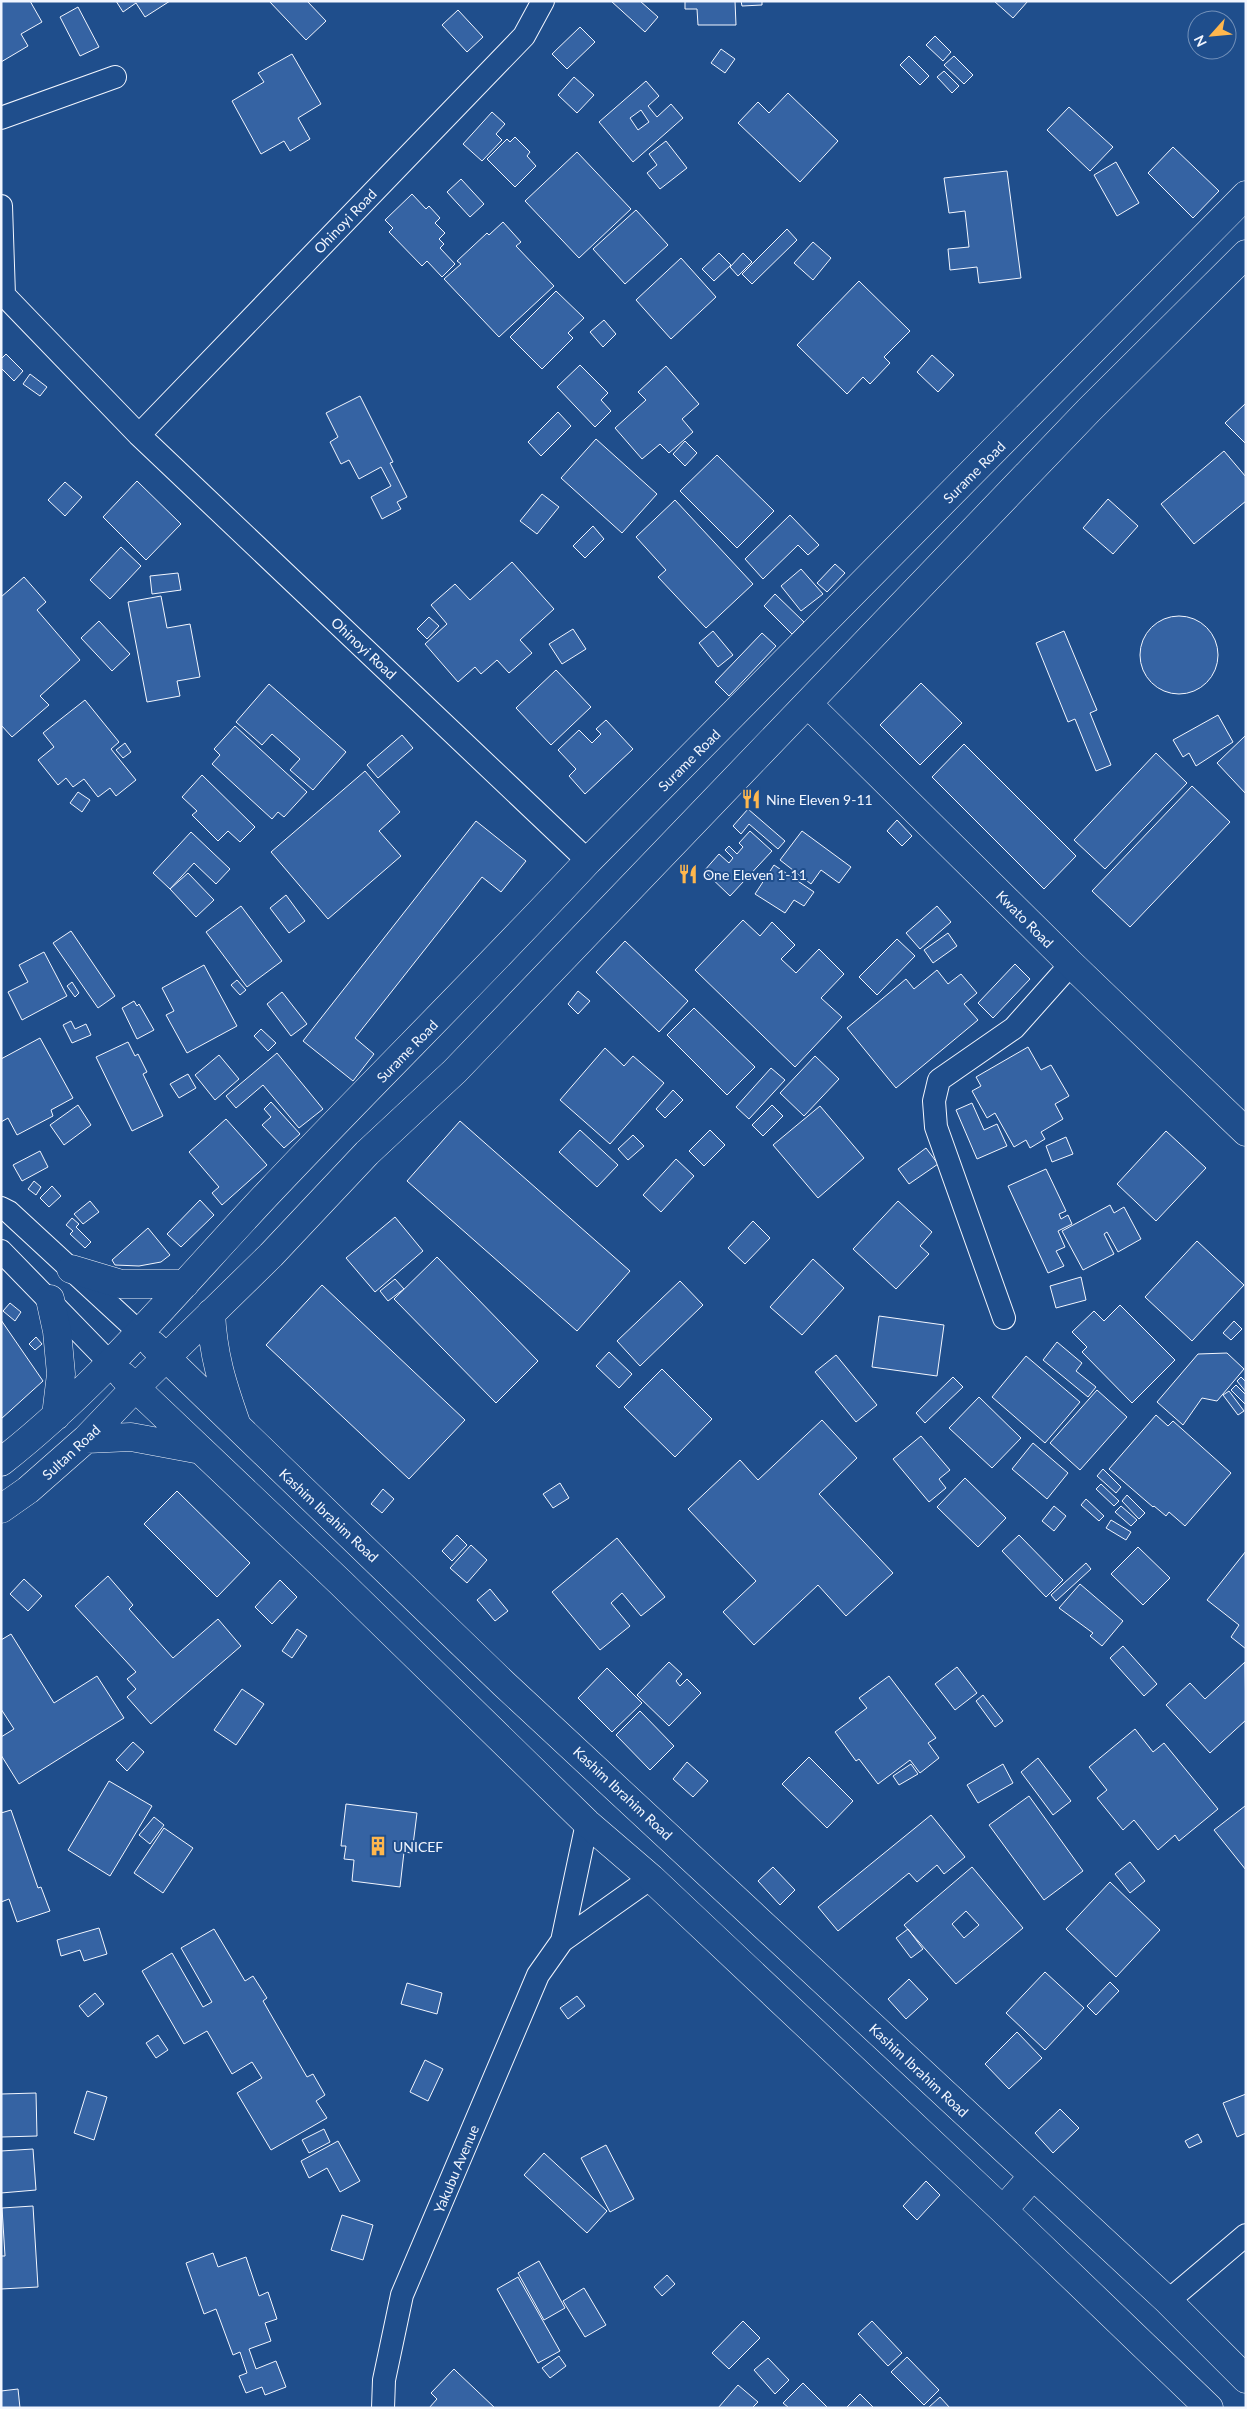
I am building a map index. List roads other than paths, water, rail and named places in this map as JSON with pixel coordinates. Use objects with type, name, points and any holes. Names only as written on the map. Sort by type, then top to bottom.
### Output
[{"type":"street","name":"Ohinoyi Road","points":[[139,435],[524,36],[543,1]]},
{"type":"street","points":[[1,118],[115,77]]},
{"type":"street","name":"Surame Road","points":[[110,1363],[273,1187],[506,949],[588,861],[1246,195]]},
{"type":"street","points":[[1,206],[2,293]]},
{"type":"street","points":[[166,1358],[271,1255],[367,1153],[494,1030],[1089,410],[1246,254]]},
{"type":"street","name":"Ohinoyi Road","points":[[2,293],[139,435],[588,861]]},
{"type":"street","name":"Kwato Road","points":[[808,704],[1071,964],[1246,1132]]},
{"type":"street","points":[[1004,1318],[936,1127],[934,1101],[939,1080],[1014,1028],[1071,964]]},
{"type":"street","name":"Kashim Ibrahim Road","points":[[1,1208],[9,1212],[139,1332],[504,1684],[1168,2301],[1246,2379]]},
{"type":"street","points":[[1,1251],[135,1388],[341,1583],[586,1823],[651,1878],[1003,2210],[1142,2346],[1209,2408]]},
{"type":"street","points":[[71,1269],[121,1284],[185,1284]]},
{"type":"street","points":[[50,1299],[57,1331],[61,1374],[56,1416]]},
{"type":"street","points":[[211,1313],[212,1342],[218,1370],[238,1429]]},
{"type":"street","name":"Sultan Road","points":[[1,1509],[28,1490],[86,1439],[166,1358]]},
{"type":"street","points":[[1,1462],[56,1416],[110,1363]]},
{"type":"street","points":[[86,1439],[131,1437],[202,1450]]},
{"type":"street","name":"Yakubu Avenue","points":[[562,1941],[586,1823]]},
{"type":"street","name":"Yakubu Avenue","points":[[382,2408],[384,2380],[402,2295],[538,1975],[562,1941],[651,1878]]},
{"type":"street","points":[[1003,2210],[1034,2176]]},
{"type":"street","points":[[1168,2301],[1246,2235]]},
{"type":"place","name":"Nine Eleven 9-11","points":[[751,799]]},
{"type":"place","name":"One Eleven 1-11","points":[[688,874]]},
{"type":"place","name":"UNICEF","points":[[378,1846]]}]
